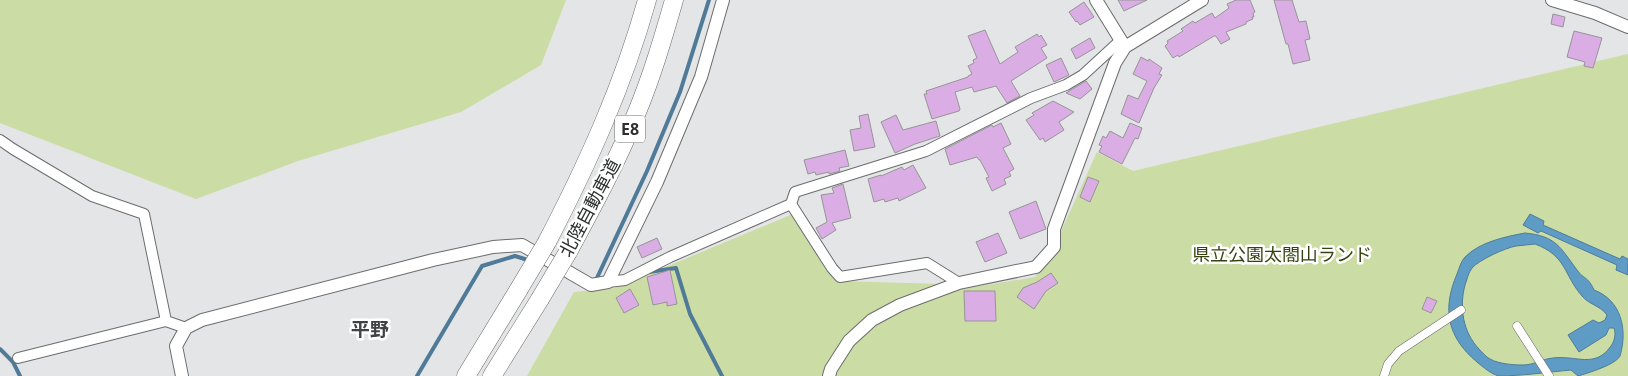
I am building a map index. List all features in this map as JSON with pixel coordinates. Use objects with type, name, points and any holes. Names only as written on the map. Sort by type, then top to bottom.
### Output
[{"type":"highway","name":"北陸自動車道","points":[[466,376],[519,290],[576,185],[617,93],[636,39],[647,0]]},
{"type":"highway","name":"北陸自動車道","points":[[492,376],[568,252],[614,165],[637,112],[659,52],[674,0]]},
{"type":"street","points":[[608,282],[657,182],[701,77],[723,0]]},
{"type":"street","points":[[1096,0],[1123,44]]},
{"type":"street","points":[[182,376],[176,346],[186,328],[202,320],[423,263],[493,247],[522,245],[591,285],[625,280],[670,257],[791,204],[795,192],[926,151],[1031,98],[1066,85],[1084,75],[1123,44],[1202,0]]},
{"type":"street","points":[[1552,0],[1595,13],[1628,27]]},
{"type":"street","points":[[829,376],[831,369],[848,341],[872,320],[900,305],[959,283],[1036,267],[1054,247],[1054,229],[1123,44]]},
{"type":"street","points":[[0,140],[92,196],[144,214],[166,321]]},
{"type":"street","points":[[791,204],[832,268],[840,277],[927,263],[959,283]]},
{"type":"street","points":[[1384,376],[1388,364],[1399,351],[1462,310]]},
{"type":"street","points":[[18,358],[166,321],[186,328]]},
{"type":"street","points":[[1517,326],[1549,376]]},
{"type":"green space","points":[[0,0],[566,0],[541,65],[461,112],[298,161],[196,199],[0,123]]},
{"type":"green space","name":"県立公園太閤山ランド","points":[[1628,54],[1628,376],[527,376],[574,292],[615,288],[793,214],[836,281],[944,284],[956,290],[1035,277],[1054,247],[1097,152],[1133,171]]},
{"type":"water","points":[[1530,214],[1544,221],[1543,225],[1620,259],[1622,256],[1628,259],[1628,275],[1616,270],[1617,265],[1541,231],[1538,233],[1523,225]]},
{"type":"water","points":[[1525,233],[1544,237],[1556,244],[1579,273],[1590,282],[1594,290],[1611,301],[1616,308],[1620,317],[1623,336],[1620,356],[1613,362],[1578,376],[1571,370],[1499,376],[1493,374],[1477,362],[1459,343],[1450,322],[1449,311],[1452,287],[1462,261],[1478,247],[1501,238]],"holes":[[[1535,244],[1559,260],[1585,299],[1607,315],[1605,320],[1599,323],[1593,320],[1568,335],[1579,352],[1606,335],[1609,328],[1614,328],[1615,330],[1612,344],[1605,353],[1592,359],[1553,358],[1523,365],[1494,361],[1484,354],[1474,342],[1466,327],[1462,302],[1470,272],[1480,261],[1511,247]]]},
{"type":"building","points":[[1118,0],[1147,0],[1124,11]]},
{"type":"building","points":[[1236,0],[1250,0],[1255,12],[1253,13],[1253,19],[1226,32],[1230,39],[1221,44],[1216,36],[1214,36],[1179,57],[1178,55],[1173,58],[1165,46],[1168,43],[1167,41],[1183,31],[1181,29],[1193,21],[1195,23],[1212,13],[1215,18],[1229,8],[1227,4]]},
{"type":"building","points":[[1274,0],[1292,0],[1299,22],[1306,21],[1310,39],[1305,40],[1310,60],[1293,64]]},
{"type":"building","points":[[1084,2],[1094,17],[1080,25],[1069,12]]},
{"type":"building","points":[[1553,14],[1565,17],[1563,27],[1551,24]]},
{"type":"building","points":[[985,30],[1000,64],[1018,52],[1015,47],[1037,34],[1039,37],[1041,35],[1047,45],[1041,48],[1047,58],[1011,81],[1020,96],[1007,103],[996,86],[974,92],[972,87],[955,92],[959,111],[932,119],[924,94],[927,94],[926,91],[972,74],[968,66],[974,63],[973,60],[977,58],[968,36]]},
{"type":"building","points":[[1574,31],[1602,38],[1593,68],[1584,66],[1585,62],[1567,57]]},
{"type":"building","points":[[1090,38],[1095,48],[1076,59],[1071,49]]},
{"type":"building","points":[[1141,57],[1148,61],[1149,59],[1162,68],[1159,74],[1162,75],[1154,88],[1139,123],[1121,114],[1128,95],[1138,99],[1147,81],[1133,74]]},
{"type":"building","points":[[1061,58],[1069,75],[1054,82],[1046,65]]},
{"type":"building","points":[[1086,81],[1092,89],[1080,99],[1066,93]]},
{"type":"building","points":[[1053,101],[1074,112],[1059,122],[1064,130],[1045,142],[1043,138],[1040,140],[1026,120],[1034,115],[1032,113]]},
{"type":"building","points":[[868,114],[875,147],[854,151],[850,130],[861,128],[859,116]]},
{"type":"building","points":[[896,115],[903,130],[936,121],[940,136],[895,153],[881,122]]},
{"type":"building","points":[[1001,123],[1011,144],[1003,148],[1014,169],[1009,172],[1011,176],[1004,179],[1006,184],[992,191],[986,178],[989,177],[977,157],[950,165],[945,149],[992,125],[993,127]]},
{"type":"building","points":[[1130,123],[1142,128],[1138,139],[1135,138],[1122,164],[1099,152],[1102,146],[1099,145],[1103,136],[1106,138],[1110,131],[1123,138]]},
{"type":"building","points":[[845,150],[849,166],[839,168],[840,171],[829,174],[829,172],[816,175],[815,172],[808,174],[804,160]]},
{"type":"building","points":[[913,165],[926,188],[899,201],[898,198],[885,202],[884,199],[874,202],[868,179],[902,167],[904,170]]},
{"type":"building","points":[[1088,177],[1099,181],[1090,202],[1080,197]]},
{"type":"building","points":[[843,184],[851,218],[832,223],[836,230],[822,239],[816,228],[827,222],[821,195],[834,193],[832,188]]},
{"type":"building","points":[[1036,201],[1046,229],[1020,239],[1009,212]]},
{"type":"building","points":[[998,233],[1007,253],[985,262],[976,242]]},
{"type":"building","points":[[657,238],[662,249],[642,258],[637,247]]},
{"type":"building","points":[[670,270],[677,304],[667,306],[667,302],[653,305],[647,277]]},
{"type":"building","points":[[1051,273],[1058,283],[1046,291],[1034,309],[1017,297],[1023,288]]},
{"type":"building","points":[[630,289],[639,305],[624,313],[616,298]]},
{"type":"building","points":[[964,291],[995,291],[996,321],[965,321]]},
{"type":"building","points":[[1427,297],[1437,301],[1431,313],[1422,309]]},
{"type":"waterway","points":[[596,280],[647,171],[680,92],[709,0]]},
{"type":"waterway","points":[[417,376],[482,266],[515,256],[531,261]]},
{"type":"waterway","points":[[649,272],[676,268],[690,314],[722,376]]},
{"type":"waterway","points":[[0,349],[13,362],[20,376]]},
{"type":"district","name":"平野","points":[[370,329]]}]
